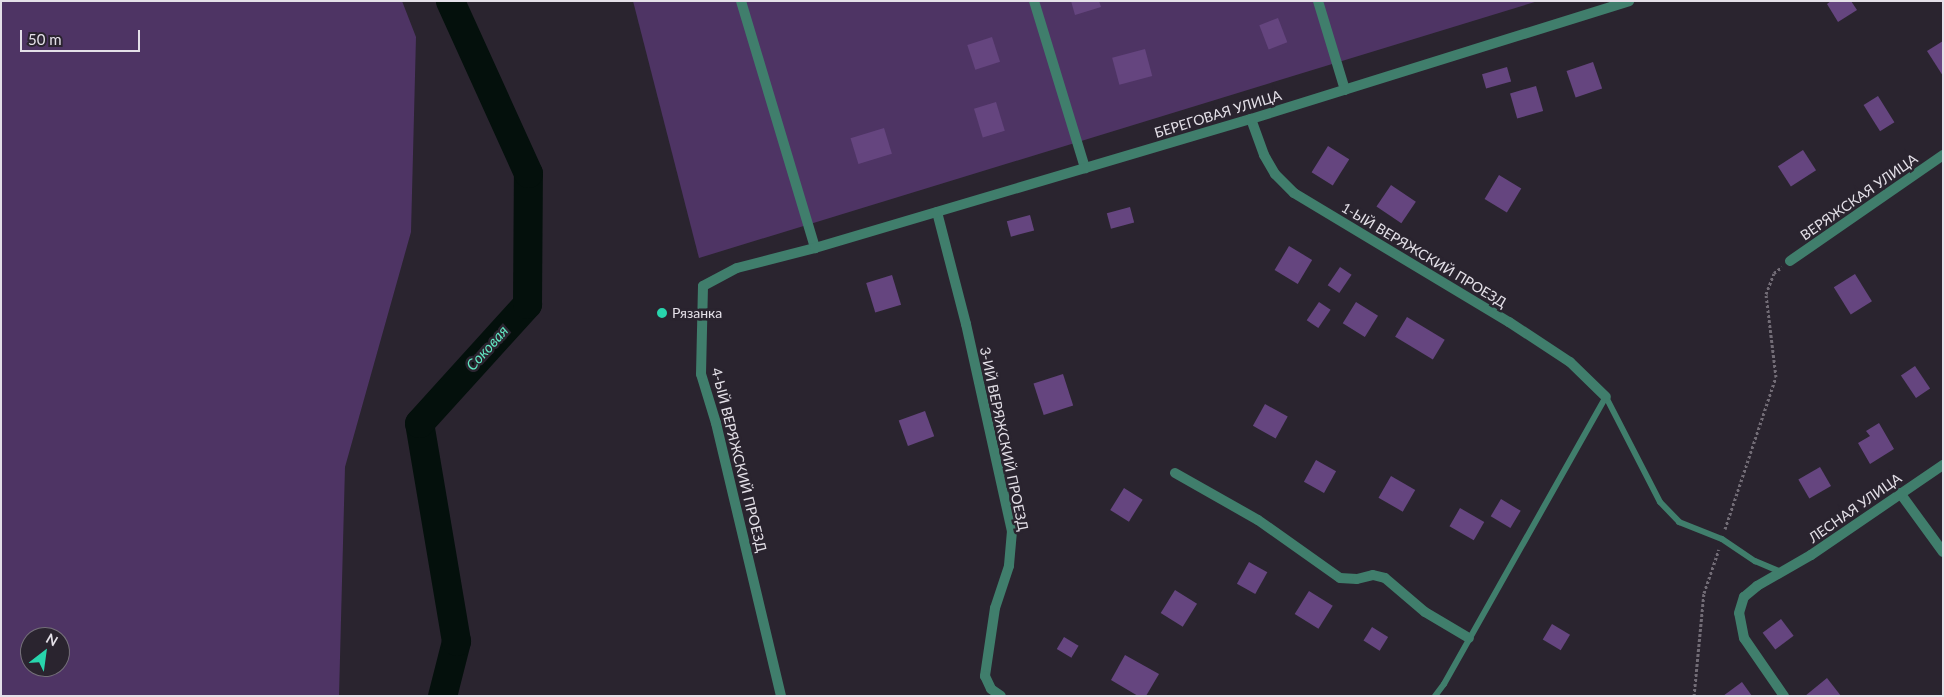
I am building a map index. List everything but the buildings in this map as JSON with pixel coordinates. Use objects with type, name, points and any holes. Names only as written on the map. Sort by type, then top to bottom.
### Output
[{"type":"street","points":[[741,1],[815,248]]},
{"type":"street","points":[[1034,1],[1085,168]]},
{"type":"street","points":[[1318,1],[1345,90]]},
{"type":"street","name":"БЕРЕГОВАЯ УЛИЦА","points":[[815,248],[1250,119],[1611,4],[1629,1]]},
{"type":"street","name":"1-ЫЙ ВЕРЯЖСКИЙ ПРОЕЗД","points":[[1250,119],[1264,155],[1275,174],[1294,193],[1509,322],[1570,362],[1606,397]]},
{"type":"street","name":"ВЕРЯЖСКАЯ УЛИЦА","points":[[1790,262],[1943,155]]},
{"type":"street","name":"3-ИЙ ВЕРЯЖСКИЙ ПРОЕЗД","points":[[937,212],[968,333],[1012,531],[1009,566],[995,608],[985,676],[991,689],[1001,696]]},
{"type":"street","name":"4-ЫЙ ВЕРЯЖСКИЙ ПРОЕЗД","points":[[781,696],[716,423],[701,374],[703,286],[737,268],[815,248]]},
{"type":"street","name":"ЛЕСНАЯ УЛИЦА","points":[[1784,696],[1744,638],[1738,613],[1744,597],[1781,572],[1811,556],[1900,492],[1943,465]]},
{"type":"street","points":[[1175,472],[1258,520],[1340,578],[1356,579],[1373,575],[1386,578],[1425,612],[1469,638]]},
{"type":"street","points":[[1900,492],[1943,552]]},
{"type":"lane","points":[[1606,397],[1660,502],[1679,522],[1722,539],[1755,561],[1781,572]]},
{"type":"lane","points":[[1435,696],[1444,684],[1606,397]]},
{"type":"path","points":[[1694,696],[1704,594],[1776,377],[1766,294],[1774,273],[1790,262]]},
{"type":"shaded area","points":[[1,1],[402,1],[416,37],[411,232],[345,467],[339,696],[1,696]]},
{"type":"shaded area","points":[[633,1],[1538,1],[699,258]]},
{"type":"waterway","name":"Соковая","points":[[442,696],[456,641],[419,423],[527,304],[528,173],[450,1]]},
{"type":"place","name":"Рязанка","points":[[662,313]]}]
